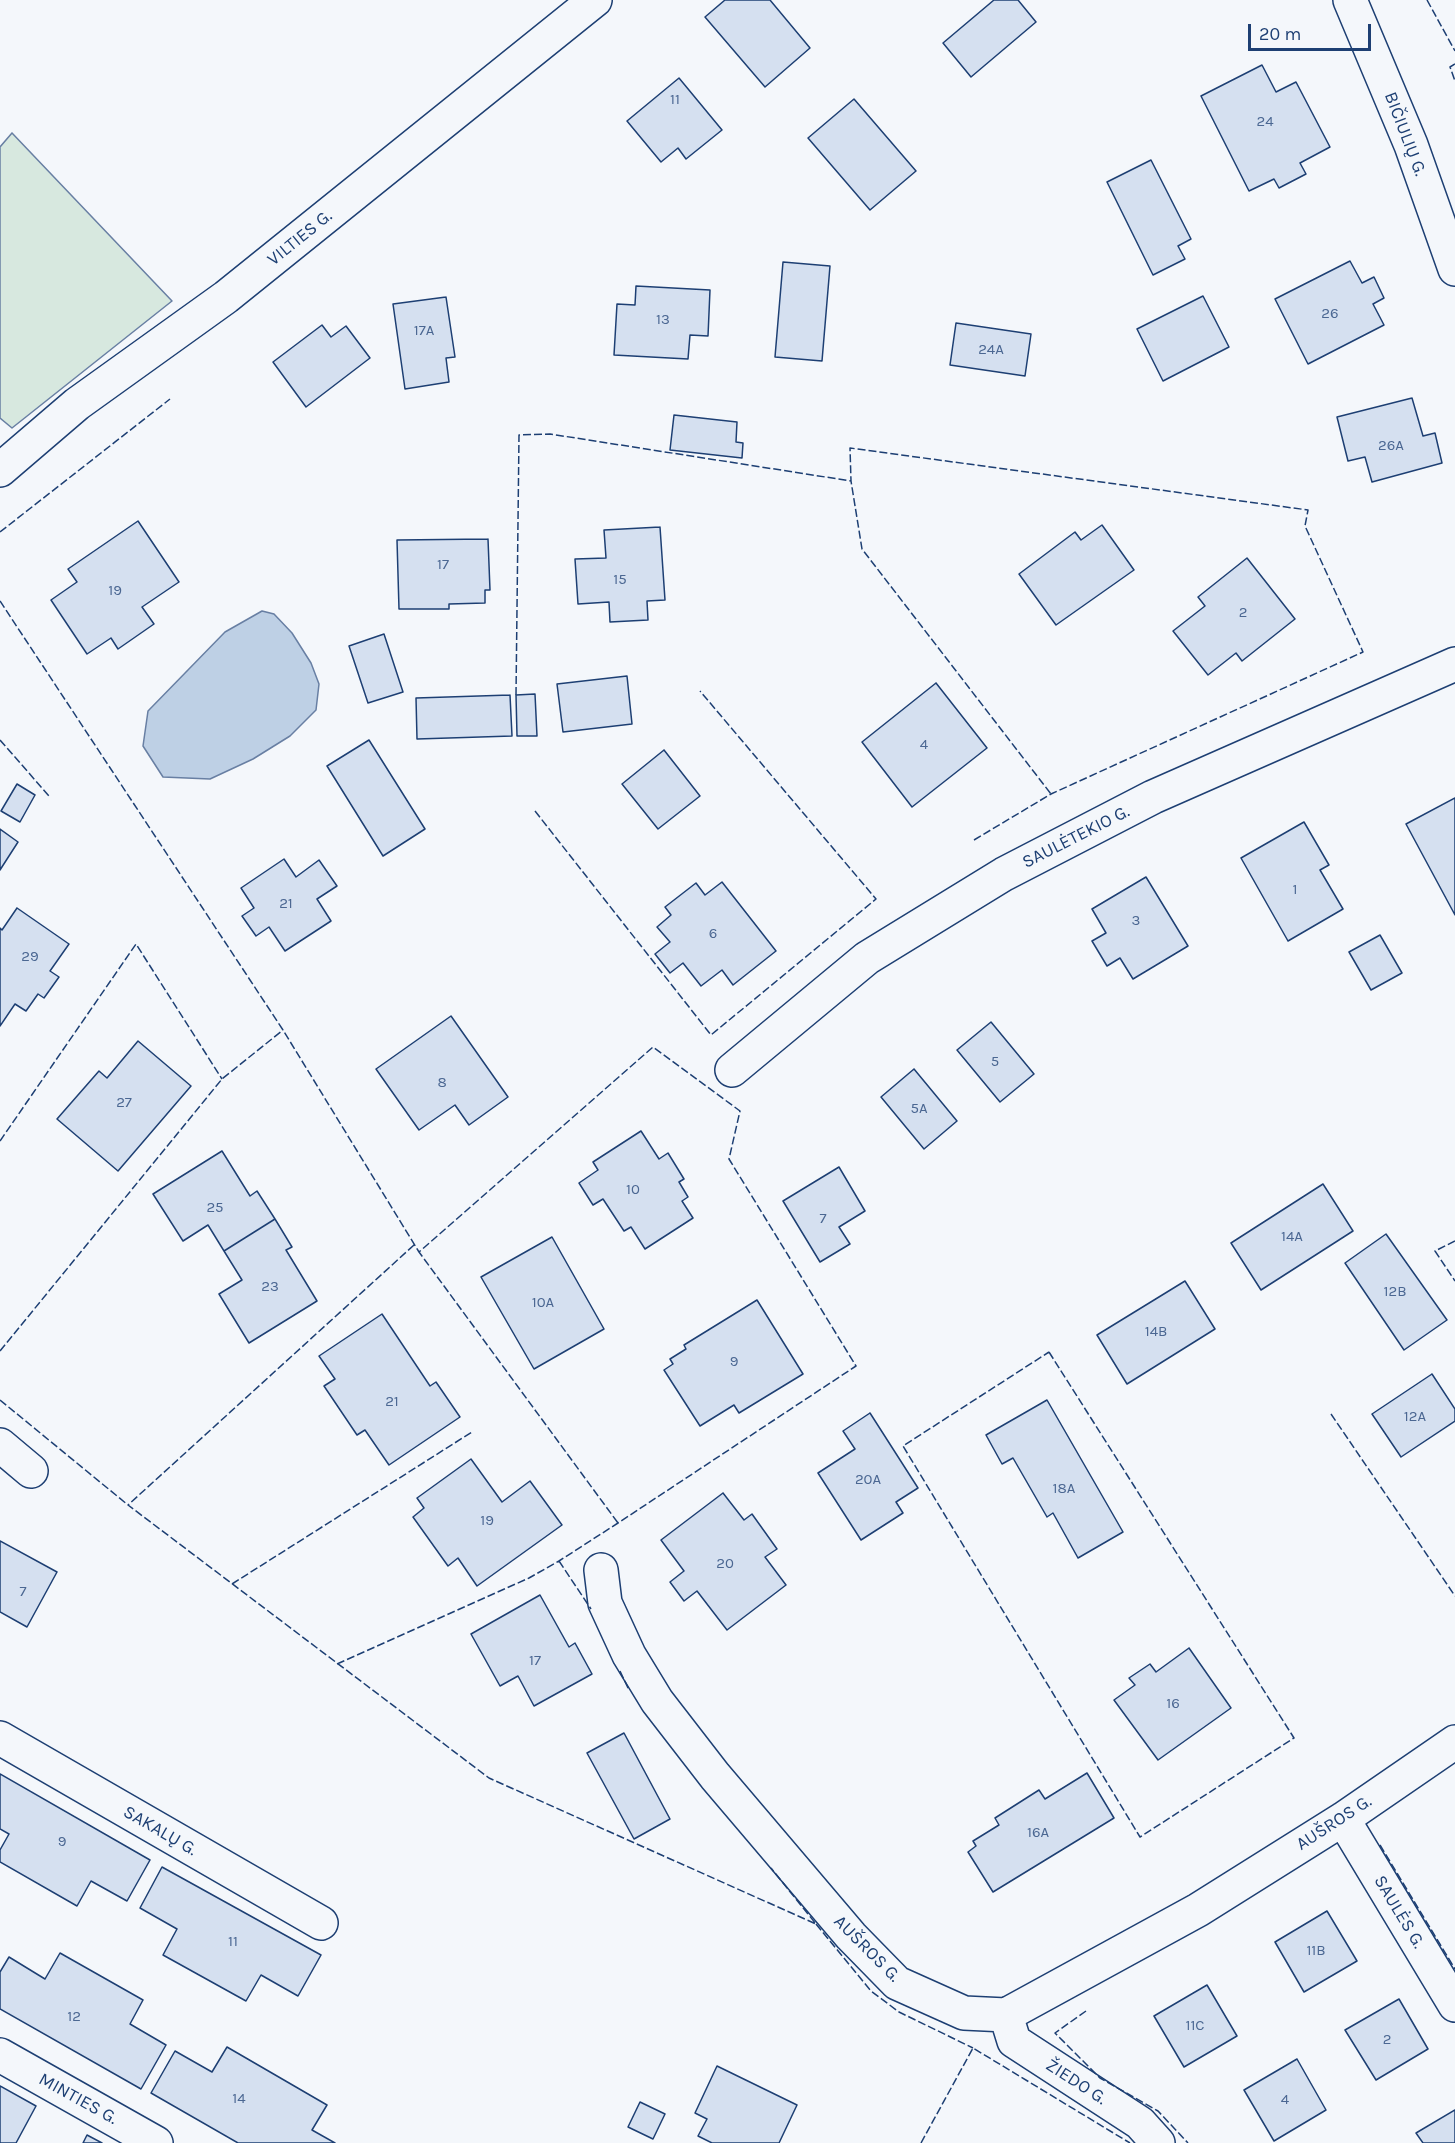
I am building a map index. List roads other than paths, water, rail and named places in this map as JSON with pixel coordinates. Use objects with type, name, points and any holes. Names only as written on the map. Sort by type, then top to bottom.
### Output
[{"type":"street","name":"VILTIES G.","points":[[0,470],[77,404],[235,290],[595,0]]},
{"type":"street","name":"BIČIULIŲ G.","points":[[1350,0],[1411,145],[1455,269]]},
{"type":"street","name":"SAULĖTEKIO G.","points":[[732,1070],[867,958],[1004,874],[1153,797],[1455,664]]},
{"type":"street","points":[[0,1445],[31,1471]]},
{"type":"street","name":"AUŠROS G.","points":[[601,1570],[605,1603],[629,1655],[657,1701],[715,1776],[851,1936],[897,1983],[964,2013],[1006,2015],[1198,1910],[1343,1819],[1455,1742]]},
{"type":"street","name":"SAKALŲ G.","points":[[0,1738],[321,1923]]},
{"type":"street","name":"SAULĖS G.","points":[[1343,1819],[1455,2005]]},
{"type":"street","name":"ŽIEDO G.","points":[[1006,2015],[1014,2041],[1140,2123],[1158,2143]]},
{"type":"street","name":"MINTIES G.","points":[[0,2055],[156,2143]]},
{"type":"water","points":[[262,611],[274,614],[292,633],[311,663],[319,684],[316,710],[290,736],[253,759],[210,779],[163,777],[143,746],[148,711],[225,632]]}]
